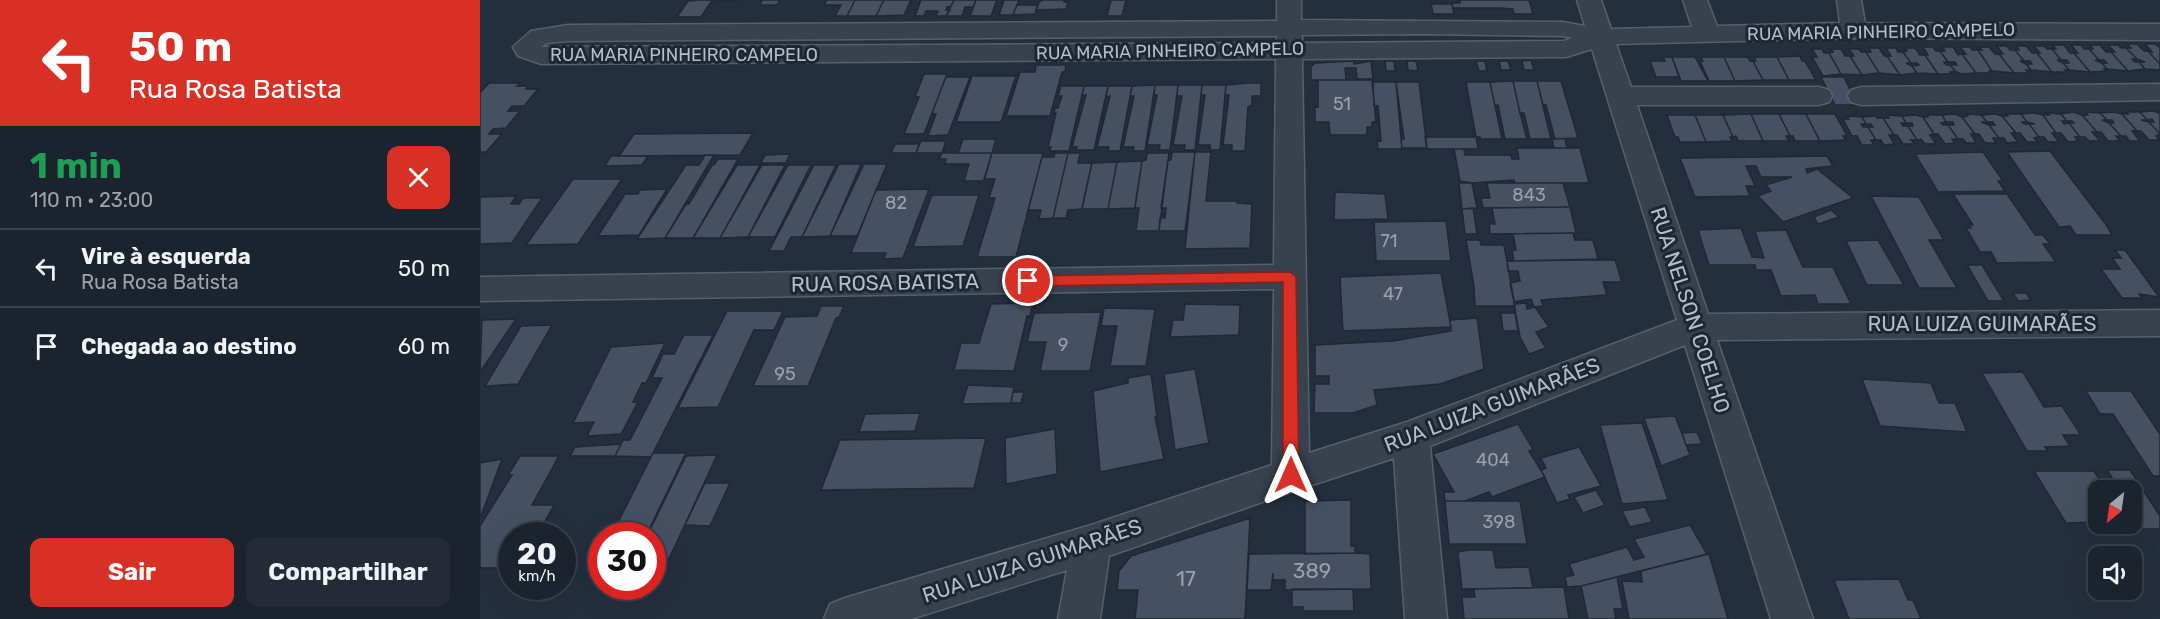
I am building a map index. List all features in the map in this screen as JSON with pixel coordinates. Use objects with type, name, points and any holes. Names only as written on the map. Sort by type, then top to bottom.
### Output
[{"type":"street","name":"RUA NELSON COELHO","points":[[1589,0],[1792,619]]},
{"type":"street","points":[[1695,0],[1707,34]]},
{"type":"street","points":[[1849,0],[1854,30]]},
{"type":"street","name":"RUA MARIA PINHEIRO CAMPELO","points":[[906,42],[568,33],[540,36],[526,47],[527,51],[541,56],[906,42],[1289,26],[1563,29],[1601,37],[1854,30],[2160,32]]},
{"type":"street","points":[[1289,26],[1291,475]]},
{"type":"street","points":[[1861,96],[2160,92]]},
{"type":"street","points":[[1620,96],[1819,96]]},
{"type":"street","name":"RUA ROSA BATISTA","points":[[480,289],[1290,277]]},
{"type":"street","name":"RUA LUIZA GUIMARÃES","points":[[845,619],[1091,544],[1291,475],[1411,437],[1696,327],[2160,323]]},
{"type":"street","points":[[1411,437],[1426,619]]},
{"type":"street","points":[[1078,619],[1091,544]]},
{"type":"building","points":[[741,0],[711,2],[701,17],[677,17],[688,1]]},
{"type":"building","points":[[762,0],[780,0],[777,5],[760,5]]},
{"type":"building","points":[[827,0],[855,0],[847,16],[835,16],[841,5],[824,5]]},
{"type":"building","points":[[855,0],[884,0],[876,16],[847,16]]},
{"type":"building","points":[[884,0],[911,0],[904,15],[876,16]]},
{"type":"building","points":[[921,0],[954,0],[951,6],[947,7],[946,10],[950,10],[946,16],[936,16],[938,11],[926,11],[924,16],[915,16]]},
{"type":"building","points":[[954,0],[976,0],[973,7],[965,7],[962,16],[946,16]]},
{"type":"building","points":[[976,0],[997,0],[991,16],[970,16]]},
{"type":"building","points":[[1004,0],[1019,0],[1013,15],[999,15]]},
{"type":"building","points":[[1043,0],[1068,2],[1066,9],[1036,10],[1039,2]]},
{"type":"building","points":[[1111,0],[1126,0],[1122,16],[1107,16]]},
{"type":"building","points":[[1460,0],[1529,0],[1533,14],[1514,14],[1513,9],[1500,8],[1453,8],[1452,3],[1460,3]]},
{"type":"building","points":[[1431,4],[1452,4],[1454,14],[1433,14]]},
{"type":"building","points":[[1017,5],[1038,5],[1035,14],[1013,15]]},
{"type":"building","points":[[2127,44],[2137,44],[2144,51],[2148,51],[2160,64],[2160,70],[2145,69],[2139,62],[2145,62],[2137,59],[2126,48],[2131,48]]},
{"type":"building","points":[[2145,44],[2155,44],[2160,47],[2160,64],[2148,51],[2152,52]]},
{"type":"building","points":[[2053,45],[2064,45],[2090,72],[2069,70],[2063,63],[2069,63],[2067,60],[2061,60],[2052,49],[2056,49]]},
{"type":"building","points":[[2071,45],[2081,45],[2084,49],[2089,49],[2099,60],[2095,60],[2107,69],[2104,69],[2106,71],[2090,72],[2074,53],[2078,53]]},
{"type":"building","points":[[2090,45],[2100,45],[2106,52],[2111,52],[2128,71],[2107,69],[2102,63],[2107,63],[2099,60],[2089,49],[2093,49]]},
{"type":"building","points":[[2108,45],[2126,48],[2137,59],[2132,59],[2139,62],[2145,69],[2128,71],[2111,52],[2115,52]]},
{"type":"building","points":[[1997,46],[2007,46],[2010,50],[2015,50],[2024,61],[2020,61],[2031,70],[2026,70],[2028,73],[2014,73],[1999,54],[2003,54]]},
{"type":"building","points":[[2017,46],[2026,46],[2032,53],[2037,53],[2052,72],[2031,70],[2026,64],[2032,64],[2030,61],[2024,61],[2015,50],[2019,50]]},
{"type":"building","points":[[2034,46],[2052,49],[2061,60],[2057,60],[2069,70],[2052,72]]},
{"type":"building","points":[[1923,47],[1933,47],[1936,51],[1940,51],[1948,62],[1944,62],[1946,65],[1950,65],[1955,71],[1950,72],[1952,74],[1938,74],[1925,55],[1928,55]]},
{"type":"building","points":[[1943,47],[1953,47],[1958,55],[1962,54],[1976,73],[1961,74],[1955,71],[1950,65],[1957,65],[1955,62],[1948,62],[1940,51],[1945,51]]},
{"type":"building","points":[[1960,47],[1978,50],[1992,71],[1976,73],[1962,54],[1966,54]]},
{"type":"building","points":[[1979,47],[1989,47],[1995,54],[1999,54],[2014,73],[1992,71],[1978,50],[1982,50]]},
{"type":"building","points":[[1869,48],[1879,48],[1900,75],[1879,73],[1866,52],[1871,52]]},
{"type":"building","points":[[1886,48],[1896,48],[1898,52],[1903,52],[1911,63],[1906,63],[1912,66],[1917,73],[1900,75],[1887,56],[1891,56]]},
{"type":"building","points":[[1905,48],[1915,48],[1920,55],[1925,55],[1938,74],[1917,73],[1912,66],[1919,65],[1911,63],[1903,52],[1907,51]]},
{"type":"building","points":[[1812,49],[1822,49],[1824,53],[1829,53],[1841,74],[1823,76],[1812,57],[1817,57]]},
{"type":"building","points":[[1831,49],[1841,49],[1845,56],[1850,56],[1862,75],[1841,74],[1829,53],[1833,52]]},
{"type":"building","points":[[1849,49],[1866,52],[1879,73],[1862,75],[1850,56],[1854,56]]},
{"type":"building","points":[[1800,56],[1816,80],[1789,80],[1777,57]]},
{"type":"building","points":[[1663,57],[1672,57],[1679,77],[1656,77],[1650,61],[1665,61]]},
{"type":"building","points":[[1672,57],[1695,57],[1708,81],[1681,81]]},
{"type":"building","points":[[1701,57],[1724,57],[1735,81],[1709,81],[1700,61],[1703,61]]},
{"type":"building","points":[[1724,57],[1748,57],[1750,61],[1753,61],[1763,80],[1735,81]]},
{"type":"building","points":[[1754,57],[1777,57],[1789,80],[1763,80],[1753,61],[1756,61]]},
{"type":"building","points":[[1531,60],[1534,70],[1524,70],[1522,61]]},
{"type":"building","points":[[1354,61],[1354,64],[1371,61],[1373,79],[1357,79],[1356,68],[1345,68],[1346,80],[1311,80],[1311,67],[1315,63]]},
{"type":"building","points":[[1385,61],[1394,61],[1395,71],[1386,71]]},
{"type":"building","points":[[1407,61],[1416,61],[1418,71],[1408,70]]},
{"type":"building","points":[[1476,61],[1485,61],[1487,71],[1479,71]]},
{"type":"building","points":[[1499,61],[1508,61],[1511,70],[1501,70]]},
{"type":"building","points":[[1036,65],[1066,65],[1050,116],[1006,116],[1020,72],[1035,72]]},
{"type":"building","points":[[924,74],[947,74],[924,134],[904,134],[919,97],[915,97]]},
{"type":"building","points":[[972,76],[1016,76],[1001,122],[956,122]]},
{"type":"building","points":[[946,77],[970,77],[948,135],[928,136],[936,114],[932,113]]},
{"type":"building","points":[[1821,77],[1844,77],[1857,105],[1835,105]]},
{"type":"building","points":[[1318,80],[1372,80],[1376,122],[1372,122],[1372,127],[1367,127],[1367,135],[1330,135],[1329,122],[1315,122],[1315,106],[1318,107]]},
{"type":"building","points":[[1513,81],[1527,139],[1505,139],[1498,105],[1495,106],[1490,82]]},
{"type":"building","points":[[1513,81],[1537,81],[1551,139],[1530,139],[1524,113],[1520,113]]},
{"type":"building","points":[[1537,81],[1561,81],[1578,138],[1555,139]]},
{"type":"building","points":[[1373,82],[1396,82],[1402,149],[1378,149],[1377,141],[1381,141],[1378,106],[1374,106]]},
{"type":"building","points":[[1396,82],[1419,82],[1427,148],[1402,148],[1401,139],[1404,139]]},
{"type":"building","points":[[1466,82],[1490,82],[1502,139],[1476,137]]},
{"type":"building","points":[[489,83],[520,83],[517,86],[538,89],[524,106],[512,106],[508,111],[520,111],[506,128],[493,129],[489,134],[502,134],[486,152],[480,152],[480,93]]},
{"type":"building","points":[[1261,83],[1261,96],[1252,96],[1252,105],[1248,107],[1245,151],[1232,151],[1232,145],[1223,145],[1229,95],[1225,95],[1226,85]]},
{"type":"building","points":[[1155,85],[1145,151],[1133,151],[1134,147],[1123,147],[1134,96],[1130,96],[1132,86]]},
{"type":"building","points":[[1155,85],[1178,85],[1170,150],[1159,150],[1160,145],[1147,145],[1157,95],[1154,95]]},
{"type":"building","points":[[1178,85],[1202,85],[1195,150],[1184,150],[1185,145],[1173,145],[1182,96],[1177,96]]},
{"type":"building","points":[[1202,85],[1226,85],[1220,150],[1210,150],[1210,145],[1198,145],[1205,95],[1201,95]]},
{"type":"building","points":[[1061,86],[1084,86],[1069,151],[1050,151],[1051,147],[1048,147],[1056,113],[1054,113],[1055,108],[1058,108],[1062,96],[1058,96]]},
{"type":"building","points":[[1084,86],[1108,86],[1094,150],[1076,150],[1077,147],[1072,147],[1086,95],[1082,95]]},
{"type":"building","points":[[1108,86],[1132,86],[1120,151],[1108,151],[1109,147],[1097,147],[1110,96],[1106,97]]},
{"type":"building","points":[[2074,112],[2082,115],[2097,132],[2092,132],[2100,141],[2089,141],[2085,137],[2080,137],[2069,123],[2074,123],[2067,121],[2061,114]]},
{"type":"building","points":[[2086,112],[2100,113],[2107,120],[2102,120],[2109,123],[2121,136],[2116,136],[2120,141],[2108,141],[2101,132],[2097,132],[2082,115],[2088,115]]},
{"type":"building","points":[[2126,112],[2140,112],[2147,120],[2141,120],[2149,122],[2160,134],[2156,136],[2160,140],[2149,140],[2141,131],[2137,131],[2122,114],[2128,114]]},
{"type":"building","points":[[2140,112],[2160,113],[2160,134],[2149,122],[2154,122],[2152,119],[2147,120]]},
{"type":"building","points":[[2046,113],[2061,114],[2067,121],[2062,121],[2064,124],[2069,123],[2080,137],[2075,137],[2078,141],[2068,142],[2061,133],[2056,133],[2043,115],[2049,115]]},
{"type":"building","points":[[2100,113],[2122,114],[2137,131],[2132,131],[2140,141],[2129,141],[2126,136],[2121,136],[2109,123],[2114,123],[2112,120],[2107,120]]},
{"type":"building","points":[[1751,114],[1779,114],[1790,136],[1786,136],[1789,141],[1763,141]]},
{"type":"building","points":[[1751,114],[1763,141],[1738,141],[1736,136],[1733,137],[1723,115]]},
{"type":"building","points":[[1779,114],[1806,114],[1820,141],[1795,141]]},
{"type":"building","points":[[1806,114],[1835,114],[1847,136],[1843,136],[1846,140],[1820,141]]},
{"type":"building","points":[[1955,114],[1962,117],[1975,134],[1971,134],[1976,143],[1966,143],[1963,139],[1958,139],[1948,125],[1954,125],[1953,122],[1946,122],[1942,115]]},
{"type":"building","points":[[1966,114],[1981,115],[1987,122],[1981,122],[1989,125],[1999,138],[1993,138],[1996,143],[1985,143],[1979,134],[1975,134],[1962,117],[1968,116]]},
{"type":"building","points":[[2006,114],[2021,114],[2027,122],[2022,122],[2029,124],[2039,137],[2034,138],[2038,142],[2027,142],[2020,133],[2016,133],[2002,116],[2008,116]]},
{"type":"building","points":[[2021,114],[2043,115],[2056,133],[2052,133],[2059,142],[2048,142],[2044,137],[2039,137],[2029,124],[2035,124],[2027,122]]},
{"type":"building","points":[[1667,115],[1695,115],[1706,142],[1680,142],[1678,137],[1675,137]]},
{"type":"building","points":[[1695,115],[1723,115],[1733,137],[1730,137],[1732,141],[1706,142]]},
{"type":"building","points":[[1887,115],[1902,116],[1906,123],[1901,123],[1903,126],[1908,126],[1917,140],[1911,140],[1915,144],[1903,144],[1897,135],[1894,135],[1883,118],[1889,118]]},
{"type":"building","points":[[1927,115],[1942,115],[1946,122],[1941,123],[1948,125],[1958,139],[1952,139],[1955,143],[1945,144],[1938,134],[1934,134],[1923,117],[1928,117]]},
{"type":"building","points":[[1981,115],[2002,116],[2016,133],[2011,133],[2018,142],[2007,143],[2004,138],[1999,138],[1989,125],[1995,125],[1993,122],[1987,122]]},
{"type":"building","points":[[1847,116],[1862,117],[1866,124],[1861,124],[1863,127],[1868,127],[1876,140],[1871,140],[1874,145],[1862,145],[1857,136],[1852,136],[1843,119],[1849,119]]},
{"type":"building","points":[[1902,116],[1923,117],[1934,134],[1930,135],[1936,144],[1925,144],[1921,139],[1917,140],[1908,126],[1913,126],[1912,123],[1906,123]]},
{"type":"building","points":[[1862,117],[1883,118],[1894,135],[1889,135],[1894,144],[1884,145],[1881,140],[1876,140],[1868,127],[1873,127],[1871,124],[1866,124]]},
{"type":"building","points":[[753,133],[740,155],[619,156],[634,134]]},
{"type":"building","points":[[1425,137],[1476,137],[1478,149],[1427,149]]},
{"type":"building","points":[[963,139],[996,139],[992,153],[958,153]]},
{"type":"building","points":[[1552,139],[1565,139],[1567,148],[1554,148]]},
{"type":"building","points":[[921,141],[946,141],[942,153],[916,153]]},
{"type":"building","points":[[895,144],[919,144],[916,153],[891,153]]},
{"type":"building","points":[[1517,148],[1580,148],[1589,183],[1515,183],[1514,180],[1472,183],[1460,181],[1454,149],[1464,149],[1465,155],[1511,155],[1512,159],[1519,159]]},
{"type":"building","points":[[2050,151],[2112,235],[2076,235],[2070,226],[2059,227],[2007,152]]},
{"type":"building","points":[[1172,152],[1195,152],[1185,231],[1159,231],[1160,218],[1165,218],[1166,208],[1161,208],[1168,160],[1171,160]]},
{"type":"building","points":[[1195,152],[1211,152],[1206,201],[1238,201],[1237,203],[1252,204],[1250,248],[1185,249]]},
{"type":"building","points":[[1983,152],[2003,181],[1998,181],[2005,191],[1938,192],[1915,154]]},
{"type":"building","points":[[942,153],[992,153],[984,181],[964,181],[969,164],[945,164],[946,159],[939,159]]},
{"type":"building","points":[[992,153],[1043,153],[1016,257],[977,257],[995,198],[989,198],[995,179],[984,179]]},
{"type":"building","points":[[1055,153],[1068,153],[1053,218],[1039,219],[1041,210],[1028,210],[1042,157],[1054,157]]},
{"type":"building","points":[[1068,153],[1080,153],[1078,163],[1092,163],[1082,209],[1068,210],[1066,218],[1053,218]]},
{"type":"building","points":[[1147,153],[1169,153],[1159,231],[1136,231],[1139,208],[1135,206],[1142,161],[1146,160]]},
{"type":"building","points":[[790,154],[786,163],[761,163],[765,155]]},
{"type":"building","points":[[705,155],[714,155],[665,238],[637,239],[686,165],[699,165]]},
{"type":"building","points":[[611,156],[648,156],[642,165],[605,166]]},
{"type":"building","points":[[1827,156],[1833,166],[1806,169],[1807,173],[1817,169],[1853,198],[1783,222],[1758,196],[1771,191],[1766,185],[1792,177],[1761,177],[1756,166],[1746,166],[1755,186],[1746,186],[1750,196],[1695,197],[1680,158]]},
{"type":"building","points":[[718,159],[738,159],[693,238],[665,238],[712,165]]},
{"type":"building","points":[[1142,161],[1135,208],[1108,209],[1117,162]]},
{"type":"building","points":[[1117,162],[1108,209],[1082,209],[1092,163]]},
{"type":"building","points":[[839,164],[861,164],[830,236],[802,237]]},
{"type":"building","points":[[864,164],[887,164],[857,236],[830,236]]},
{"type":"building","points":[[737,165],[760,165],[720,238],[693,238]]},
{"type":"building","points":[[762,165],[785,165],[748,237],[720,238]]},
{"type":"building","points":[[788,165],[811,165],[775,237],[748,237]]},
{"type":"building","points":[[814,165],[836,165],[802,237],[791,237],[784,251],[769,251]]},
{"type":"building","points":[[573,179],[622,179],[578,244],[526,245]]},
{"type":"building","points":[[1459,183],[1472,183],[1477,208],[1462,209]]},
{"type":"building","points":[[1487,183],[1563,183],[1570,207],[1483,208],[1481,198],[1490,198]]},
{"type":"building","points":[[667,189],[639,235],[598,236],[625,194],[638,194],[640,190]]},
{"type":"building","points":[[929,189],[903,258],[884,259],[886,253],[851,253],[876,190]]},
{"type":"building","points":[[1335,192],[1385,194],[1388,219],[1334,220]]},
{"type":"building","points":[[1953,194],[2007,194],[2035,235],[2043,235],[2050,244],[2043,244],[2056,262],[1997,263],[1991,252],[1980,252],[1966,228],[1971,228],[1969,225],[1973,225]]},
{"type":"building","points":[[932,195],[979,195],[963,246],[913,247]]},
{"type":"building","points":[[516,196],[511,204],[519,204],[523,198],[542,198],[512,243],[480,244],[480,197]]},
{"type":"building","points":[[1871,196],[1919,197],[1944,240],[1929,240],[1957,288],[1919,288]]},
{"type":"building","points":[[1570,207],[1576,233],[1490,234],[1489,224],[1495,224],[1492,208]]},
{"type":"building","points":[[1473,208],[1477,234],[1465,234],[1462,209]]},
{"type":"building","points":[[1831,210],[1839,217],[1818,224],[1814,217]]},
{"type":"building","points":[[1446,221],[1451,261],[1376,261],[1374,222]]},
{"type":"building","points":[[1741,228],[1752,257],[1764,258],[1755,231],[1786,230],[1803,267],[1833,267],[1851,304],[1818,304],[1815,295],[1781,296],[1771,270],[1756,270],[1755,265],[1709,265],[1698,230]]},
{"type":"building","points":[[1573,233],[1575,240],[1593,240],[1598,259],[1514,261],[1512,250],[1516,250],[1513,234]]},
{"type":"building","points":[[1466,240],[1480,240],[1481,245],[1504,245],[1515,306],[1475,306]]},
{"type":"building","points":[[1878,240],[1904,285],[1867,285],[1846,241]]},
{"type":"building","points":[[2115,250],[2125,250],[2159,297],[2139,294],[2142,298],[2122,298],[2101,269],[2120,269],[2112,258],[2121,258]]},
{"type":"building","points":[[1615,260],[1622,282],[1603,282],[1607,295],[1541,300],[1543,306],[1534,307],[1531,299],[1514,302],[1510,283],[1520,281],[1518,271],[1508,271],[1507,261]]},
{"type":"building","points":[[1967,265],[1982,265],[2004,301],[1988,301]]},
{"type":"building","points":[[1441,273],[1451,327],[1343,331],[1340,277]]},
{"type":"building","points":[[2013,293],[2026,293],[2031,300],[2018,301]]},
{"type":"building","points":[[1033,303],[1030,316],[1027,316],[1014,371],[954,370],[961,343],[979,343],[991,304]]},
{"type":"building","points":[[1526,303],[1527,309],[1535,307],[1549,327],[1536,332],[1546,348],[1529,354],[1520,337],[1514,304]]},
{"type":"building","points":[[1185,304],[1240,305],[1239,335],[1170,337],[1173,320],[1183,320]]},
{"type":"building","points":[[821,306],[844,306],[839,317],[836,318],[808,386],[753,386],[785,317],[817,316]]},
{"type":"building","points":[[1104,308],[1155,309],[1146,366],[1110,366],[1117,326],[1101,326]]},
{"type":"building","points":[[727,311],[783,311],[774,330],[754,330],[718,407],[678,408]]},
{"type":"building","points":[[1101,312],[1090,371],[1040,371],[1046,342],[1027,342],[1034,313]]},
{"type":"building","points":[[1501,313],[1515,313],[1518,331],[1503,331]]},
{"type":"building","points":[[1477,318],[1484,369],[1440,384],[1374,390],[1377,405],[1353,413],[1314,413],[1315,384],[1329,384],[1329,376],[1315,376],[1315,345],[1393,341],[1451,331],[1450,320]]},
{"type":"building","points":[[516,319],[480,372],[482,320]]},
{"type":"building","points":[[552,325],[518,384],[485,386],[521,326]]},
{"type":"building","points":[[684,335],[713,335],[651,457],[615,456],[623,440],[630,440],[662,378],[652,378],[663,354],[674,354]]},
{"type":"building","points":[[665,343],[646,383],[642,383],[633,402],[638,402],[621,434],[587,436],[594,422],[573,423],[611,347]]},
{"type":"building","points":[[1195,369],[1209,443],[1175,450],[1164,374]]},
{"type":"building","points":[[2023,372],[2044,407],[2062,406],[2079,432],[2080,435],[2063,435],[2070,446],[2045,447],[2048,451],[2027,451],[1982,373]]},
{"type":"building","points":[[1151,374],[1157,417],[1155,417],[1164,459],[1100,472],[1093,391],[1128,383],[1128,378]]},
{"type":"building","points":[[1862,379],[1931,383],[1939,403],[1955,403],[1967,432],[1880,426]]},
{"type":"building","points":[[968,385],[1014,387],[1011,403],[962,404]]},
{"type":"building","points":[[2086,391],[2131,391],[2160,434],[2160,476],[2153,476],[2113,414],[2100,414]]},
{"type":"building","points":[[1013,392],[1024,392],[1021,403],[1011,403]]},
{"type":"building","points":[[920,413],[915,431],[859,432],[865,414]]},
{"type":"building","points":[[1675,416],[1690,455],[1661,466],[1644,418]]},
{"type":"building","points":[[1642,423],[1668,500],[1622,504],[1600,425]]},
{"type":"building","points":[[1518,424],[1533,449],[1529,451],[1545,477],[1492,497],[1489,492],[1465,501],[1445,501],[1444,492],[1454,492],[1433,454]]},
{"type":"building","points":[[1055,429],[1057,474],[1006,484],[1005,438]]},
{"type":"building","points":[[1697,432],[1702,444],[1686,445],[1682,433]]},
{"type":"building","points":[[986,438],[974,488],[821,490],[840,440]]},
{"type":"building","points":[[621,444],[615,456],[570,456],[575,447]]},
{"type":"building","points":[[1579,447],[1601,486],[1568,495],[1570,499],[1557,503],[1541,470],[1546,468],[1541,458]]},
{"type":"building","points":[[653,453],[686,453],[653,522],[618,522]]},
{"type":"building","points":[[717,455],[669,559],[666,559],[666,522],[654,522],[686,456]]},
{"type":"building","points":[[520,456],[559,456],[532,505],[554,505],[545,522],[498,522],[498,568],[480,568],[480,526],[512,475],[508,475]]},
{"type":"building","points":[[502,459],[481,516],[480,516],[480,463]]},
{"type":"building","points":[[2107,470],[2130,470],[2137,480],[2114,480]]},
{"type":"building","points":[[2034,471],[2094,471],[2100,480],[2088,480],[2088,522],[2066,523]]},
{"type":"building","points":[[705,483],[730,483],[710,526],[685,525]]},
{"type":"building","points":[[2142,488],[2160,516],[2160,529],[2143,529]]},
{"type":"building","points":[[1596,490],[1605,505],[1583,513],[1574,497]]},
{"type":"building","points":[[1351,500],[1351,546],[1355,546],[1355,553],[1305,554],[1305,501]]},
{"type":"building","points":[[1445,501],[1520,501],[1527,544],[1449,544]]},
{"type":"building","points":[[1645,507],[1652,522],[1630,527],[1622,511]]},
{"type":"building","points":[[1250,518],[1245,619],[1135,619],[1138,590],[1117,590],[1119,571],[1131,556]]},
{"type":"building","points":[[1690,525],[1707,554],[1581,586],[1567,587],[1565,577],[1574,575],[1569,564],[1627,547],[1634,560],[1644,557],[1634,539]]},
{"type":"building","points":[[1493,550],[1496,568],[1529,567],[1533,588],[1462,589],[1458,552]]},
{"type":"building","points":[[1249,554],[1370,554],[1371,589],[1285,590],[1285,580],[1273,580],[1273,573],[1271,590],[1247,590]]},
{"type":"building","points":[[1709,554],[1728,619],[1629,619],[1622,581],[1642,582],[1641,571]]},
{"type":"building","points":[[1617,577],[1623,609],[1614,609],[1616,619],[1588,619],[1581,586]]},
{"type":"building","points":[[1899,579],[1908,600],[1913,600],[1921,619],[1849,619],[1834,580]]},
{"type":"building","points":[[1564,587],[1569,619],[1464,619],[1462,597],[1475,597],[1474,589]]},
{"type":"building","points":[[1292,589],[1353,589],[1354,611],[1303,611],[1303,607],[1292,607]]},
{"type":"route","points":[[1028,281],[1290,277],[1291,475]]}]
